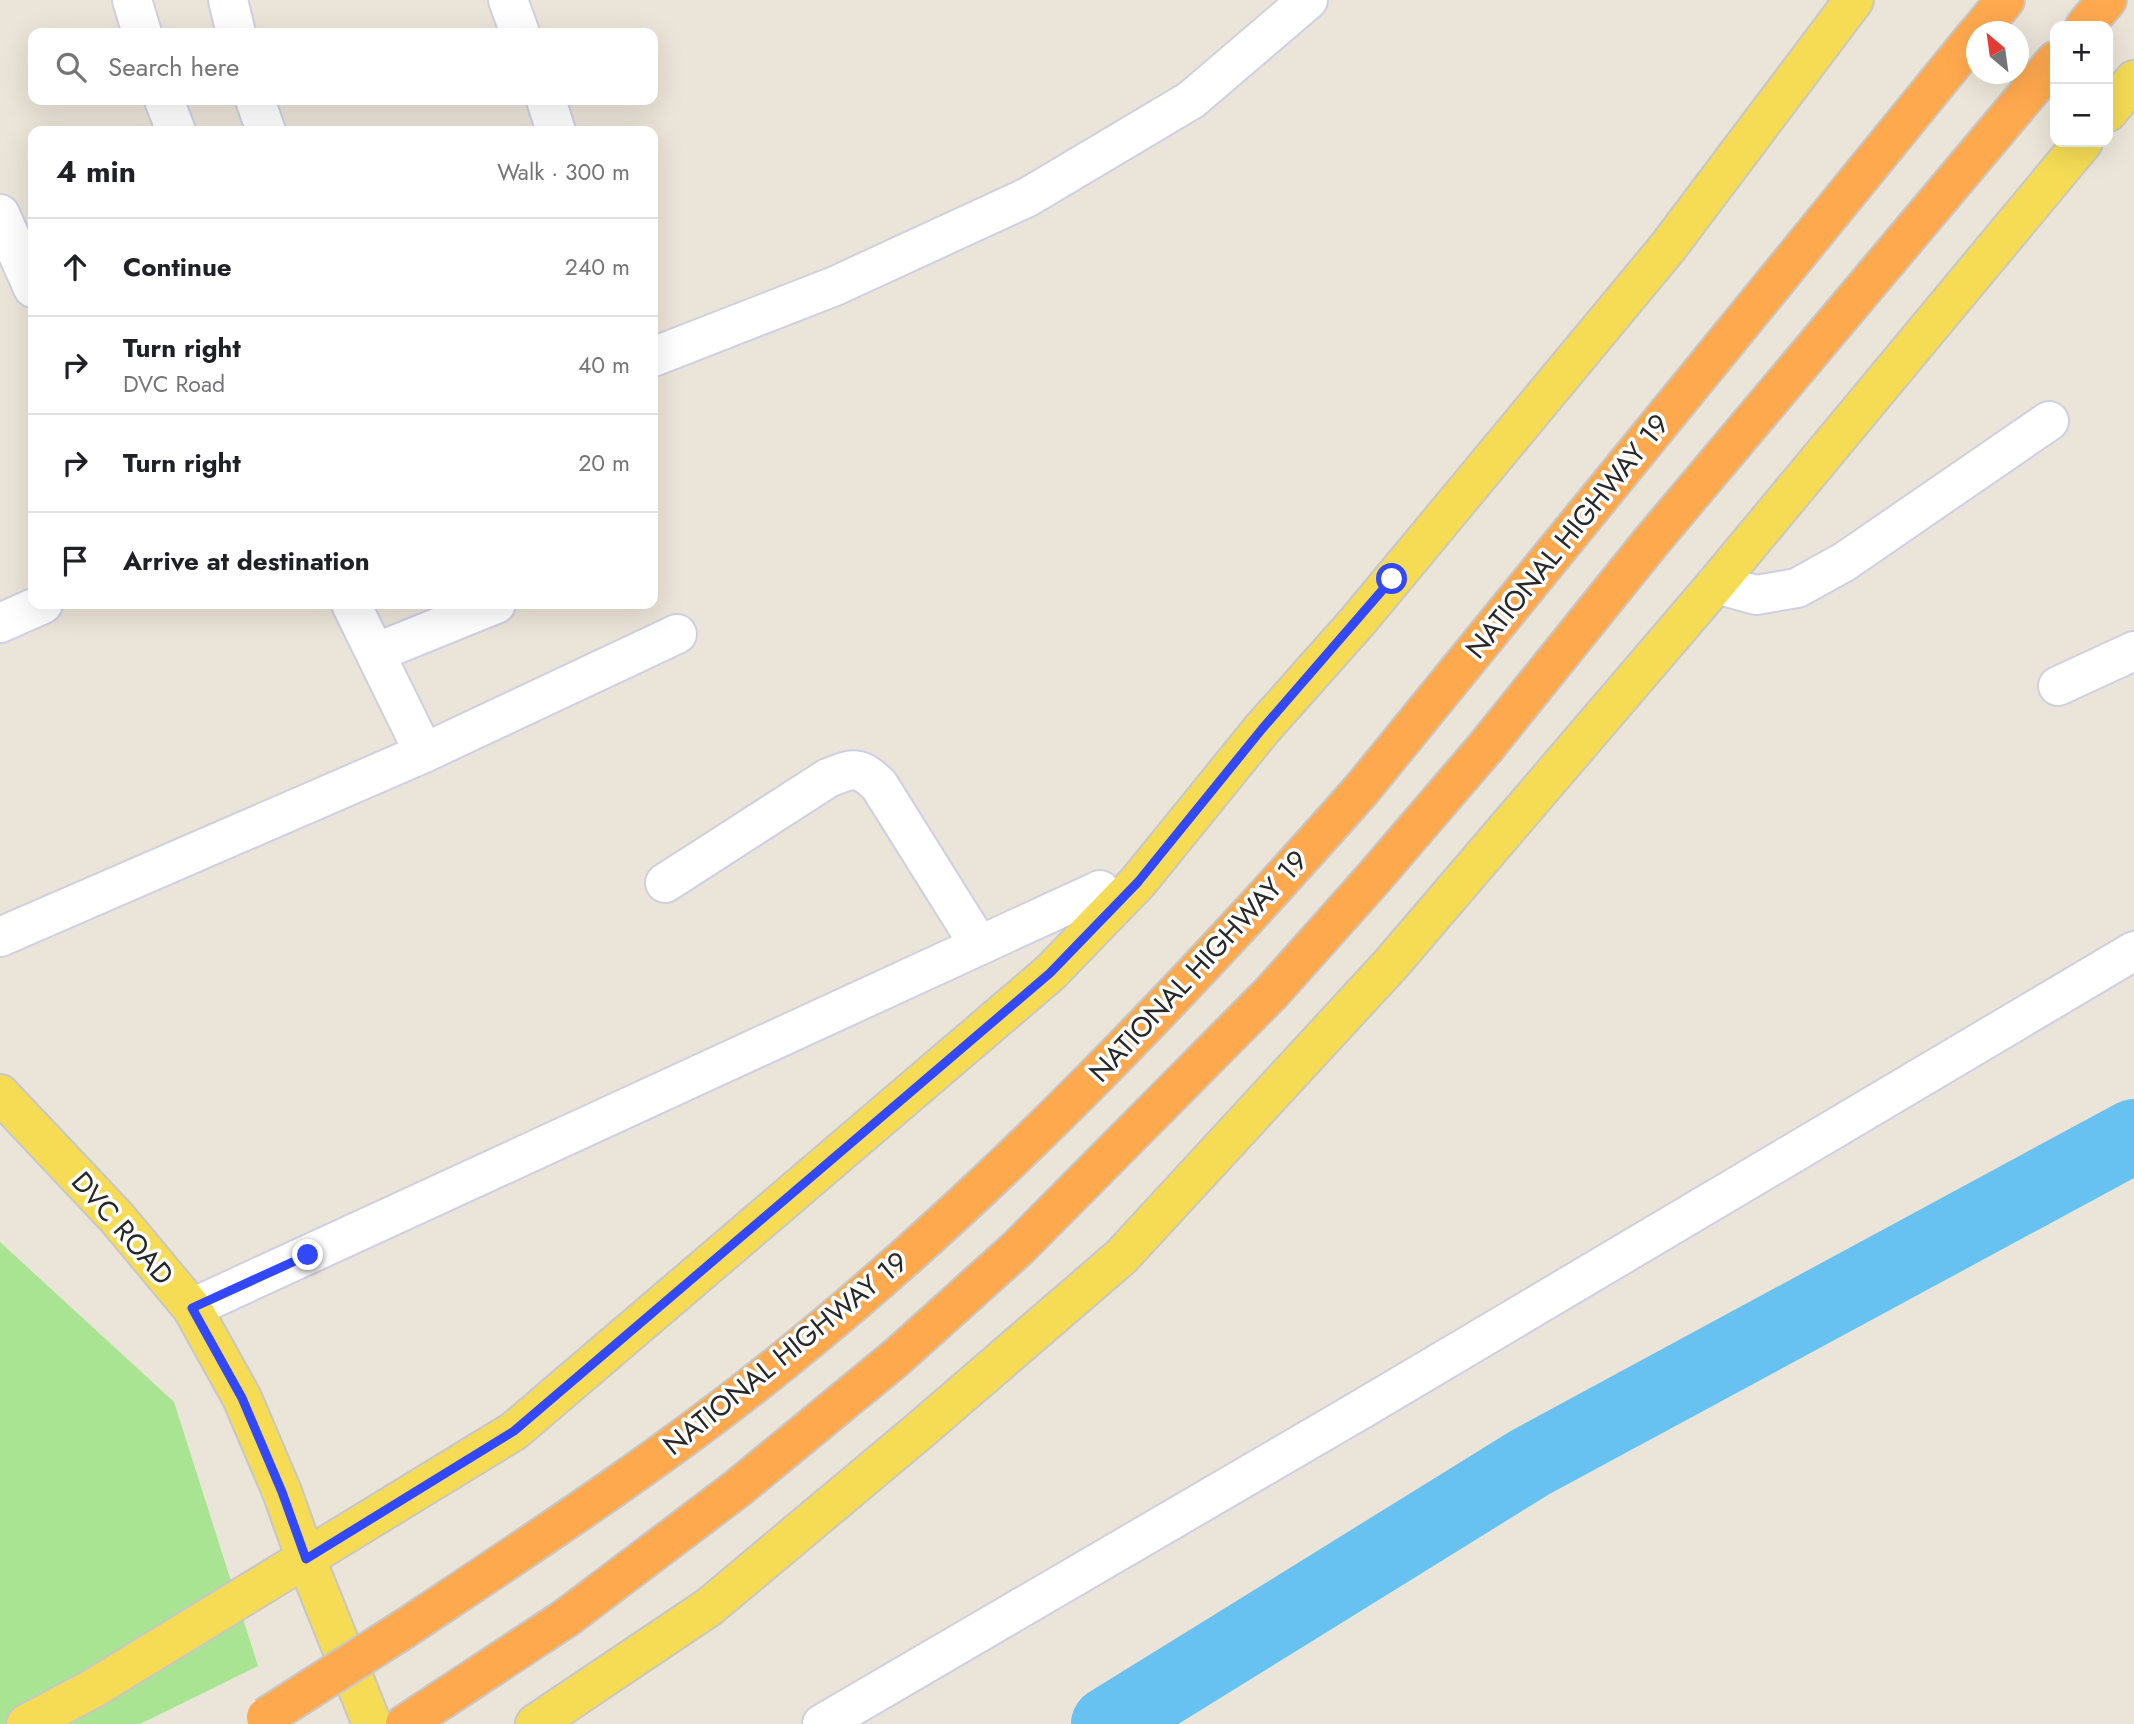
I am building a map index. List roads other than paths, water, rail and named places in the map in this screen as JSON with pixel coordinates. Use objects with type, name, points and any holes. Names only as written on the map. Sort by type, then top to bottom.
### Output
[{"type":"highway","name":"NATIONAL HIGHWAY 19","points":[[1988,21],[2005,0]]},
{"type":"highway","points":[[2089,21],[2107,0]]},
{"type":"highway","name":"NATIONAL HIGHWAY 19","points":[[260,1721],[404,1629],[633,1476],[783,1362],[1012,1160],[1263,901],[1363,789],[1966,48]]},
{"type":"highway","points":[[415,1718],[566,1618],[738,1488],[897,1357],[1018,1248],[1272,992],[1485,748],[1668,521],[2050,67]]},
{"type":"main road","points":[[26,1724],[92,1689],[514,1431],[1050,973],[1138,882],[1262,729],[1358,621],[1668,247],[1854,0]]},
{"type":"main road","points":[[2113,106],[2134,80]]},
{"type":"main road","points":[[535,1724],[709,1606],[918,1432],[1121,1257],[1391,964],[1716,584],[2079,147]]},
{"type":"main road","name":"DVC ROAD","points":[[0,1094],[117,1218],[192,1308],[242,1398],[282,1492],[372,1724]]},
{"type":"street","points":[[132,0],[140,28]]},
{"type":"street","points":[[228,0],[235,28]]},
{"type":"street","points":[[508,0],[518,28]]},
{"type":"street","points":[[658,355],[835,286],[1028,197],[1191,100],[1308,0]]},
{"type":"street","points":[[166,105],[174,126]]},
{"type":"street","points":[[257,105],[264,126]]},
{"type":"street","points":[[548,105],[554,126]]},
{"type":"street","points":[[0,214],[28,277]]},
{"type":"street","points":[[1716,584],[1756,595],[1797,588],[1844,562],[2049,421]]},
{"type":"street","points":[[0,623],[32,609]]},
{"type":"street","points":[[353,609],[424,753]]},
{"type":"street","points":[[375,653],[484,609]]},
{"type":"street","points":[[0,937],[424,753],[677,634]]},
{"type":"street","points":[[2058,686],[2134,652]]},
{"type":"street","points":[[665,883],[828,778],[850,769],[864,771],[878,785],[979,945]]},
{"type":"street","points":[[192,1308],[1100,890]]},
{"type":"street","points":[[822,1724],[1360,1410],[2134,951]]},
{"type":"waterway","points":[[1108,1724],[1531,1462],[2134,1136]]}]
